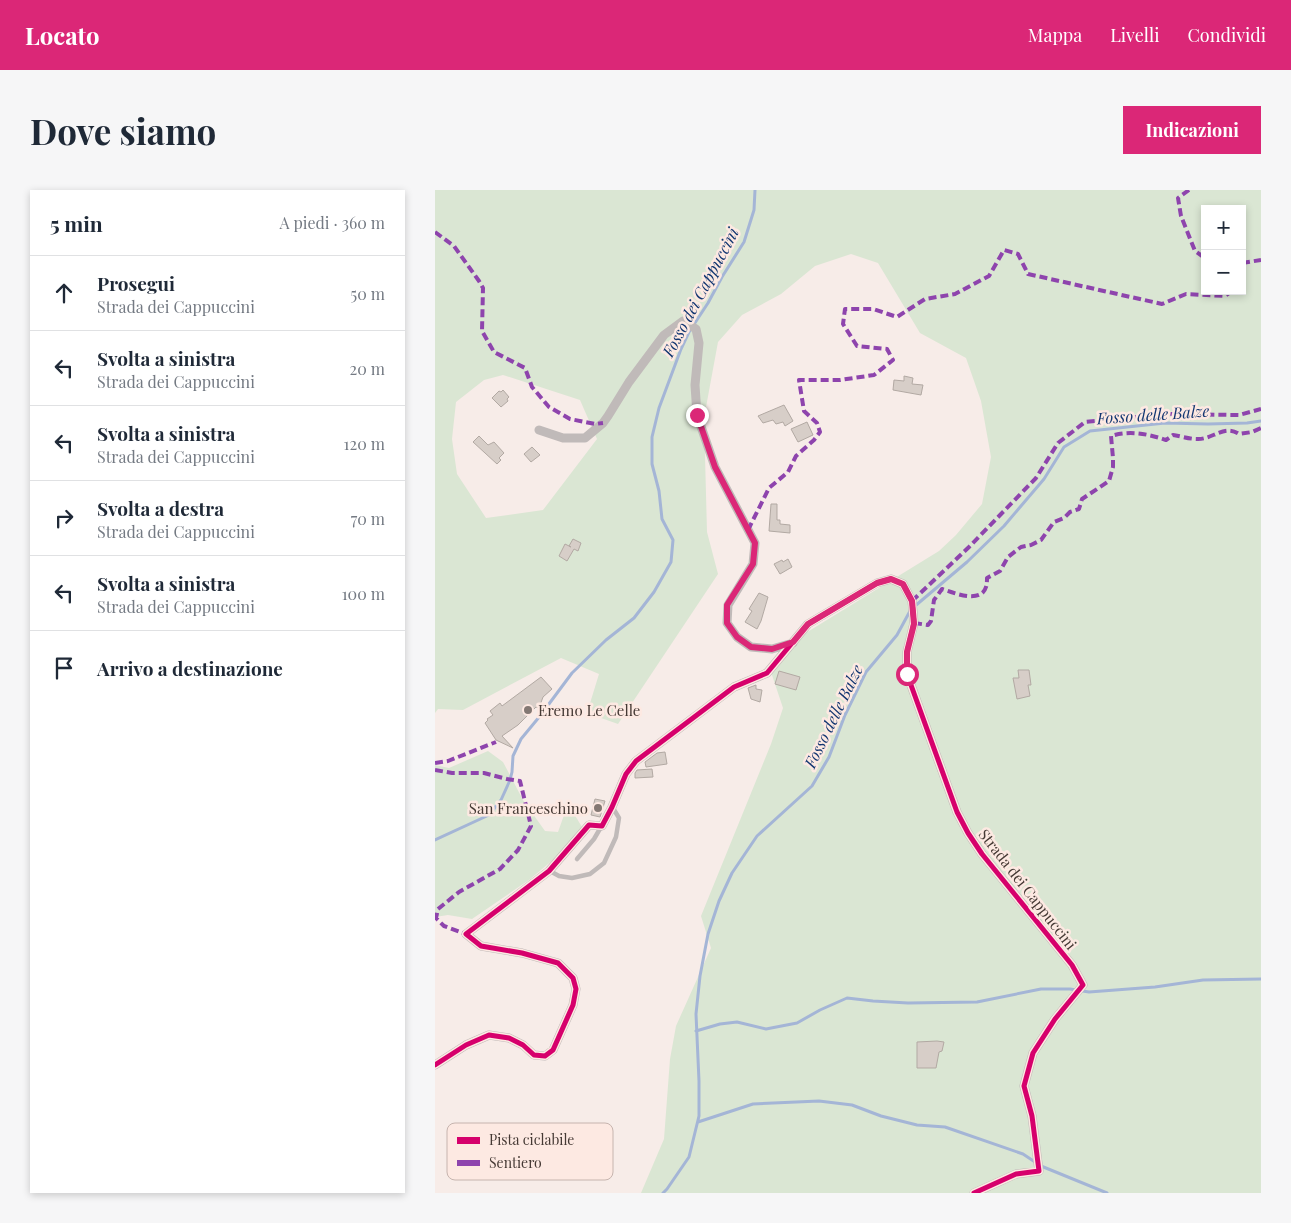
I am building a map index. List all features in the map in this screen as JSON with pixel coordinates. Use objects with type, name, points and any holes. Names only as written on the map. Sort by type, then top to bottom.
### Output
[{"type":"street","points":[[539,430],[563,438],[585,438],[603,423],[629,382],[664,335],[683,321],[696,329],[699,342],[695,385],[697,415],[715,467],[755,543],[753,564],[727,605],[727,623],[737,637],[751,647],[772,649],[793,642]]},
{"type":"street","name":"Strada dei Cappuccini","points":[[602,826],[626,774],[636,761],[733,687],[767,673],[808,624],[877,583],[891,579],[903,584],[912,601],[914,624],[907,652],[907,674],[957,812],[982,854],[1072,965],[1083,984],[1055,1019],[1033,1053],[1024,1086],[1032,1116],[1039,1171],[1016,1174],[974,1193]]},
{"type":"street","points":[[435,1065],[466,1045],[489,1035],[509,1038],[523,1045],[534,1055],[545,1056],[553,1050],[573,1005],[577,989],[573,978],[558,963],[522,953],[481,946],[466,934],[549,870],[589,825],[602,826]]},
{"type":"lane","points":[[549,870],[559,876],[572,878],[590,874],[604,863],[616,837],[619,818],[612,807]]},
{"type":"lane","points":[[577,859],[602,826]]},
{"type":"green space","points":[[435,190],[1261,190],[1261,1193],[641,1193],[664,1139],[670,1059],[676,1026],[711,948],[701,916],[771,744],[783,708],[770,669],[796,639],[939,551],[956,535],[982,504],[991,457],[981,401],[966,358],[920,333],[878,263],[851,254],[815,266],[781,294],[742,315],[718,342],[704,418],[707,532],[718,574],[618,724],[587,713],[599,674],[561,658],[463,710],[438,709],[435,713]],"holes":[[[503,375],[580,400],[597,439],[543,510],[486,518],[457,474],[452,439],[456,402],[484,380]]]},
{"type":"green space","points":[[488,751],[503,762],[523,800],[545,831],[558,832],[568,804],[582,827],[560,854],[529,880],[472,919],[448,915],[435,917],[435,765],[449,768]]},
{"type":"building","points":[[904,376],[913,378],[912,384],[923,385],[921,395],[893,390],[894,380],[904,381]]},
{"type":"building","points":[[503,390],[509,397],[508,401],[501,407],[492,398],[499,391]]},
{"type":"building","points":[[784,405],[793,421],[785,426],[783,422],[776,424],[773,420],[763,423],[758,416]]},
{"type":"building","points":[[807,422],[813,435],[798,442],[791,429]]},
{"type":"building","points":[[479,436],[488,445],[494,442],[504,453],[499,458],[501,460],[497,464],[473,442]]},
{"type":"building","points":[[532,447],[540,455],[531,462],[524,454]]},
{"type":"building","points":[[771,504],[777,504],[777,520],[780,520],[780,524],[790,525],[790,533],[769,531]]},
{"type":"building","points":[[573,539],[581,543],[578,551],[574,549],[567,561],[559,556],[565,544],[569,546]]},
{"type":"building","points":[[788,559],[792,567],[780,574],[774,564]]},
{"type":"building","points":[[759,593],[768,597],[757,629],[745,622],[752,611],[749,609]]},
{"type":"building","points":[[1018,670],[1029,670],[1031,685],[1028,685],[1030,696],[1017,699],[1013,678],[1019,678]]},
{"type":"building","points":[[779,671],[800,677],[796,690],[775,684]]},
{"type":"building","points":[[541,677],[552,689],[543,697],[539,708],[536,707],[518,725],[502,736],[513,748],[496,740],[485,723],[493,715],[490,711],[500,703],[502,706]]},
{"type":"building","points":[[756,685],[756,689],[762,690],[760,702],[751,699],[748,688]]},
{"type":"building","points":[[665,752],[667,764],[646,767],[645,762],[657,753]]},
{"type":"building","points":[[652,769],[653,777],[635,778],[637,770]]},
{"type":"building","name":"San Franceschino","points":[[595,799],[605,801],[600,817],[591,815]]},
{"type":"building","points":[[917,1042],[944,1042],[942,1051],[939,1052],[936,1068],[917,1068]]},
{"type":"waterway","name":"Fosso dei Cappuccini","points":[[435,840],[489,815],[501,800],[510,780],[513,756],[521,739],[572,673],[606,640],[634,618],[654,592],[671,562],[673,540],[662,519],[659,491],[652,464],[652,437],[659,408],[689,332],[744,242],[754,210],[755,190]]},
{"type":"waterway","name":"Fosso delle Balze","points":[[915,606],[967,562],[1004,526],[1044,479],[1064,447],[1090,431],[1165,423],[1208,424],[1261,421]]},
{"type":"waterway","name":"Fosso delle Balze","points":[[663,1193],[689,1157],[699,1116],[696,1014],[700,976],[708,934],[719,901],[732,873],[757,836],[812,786],[829,757],[845,715],[866,672],[897,635],[910,611]]},
{"type":"waterway","points":[[696,1031],[720,1024],[737,1022],[766,1029],[797,1023],[847,998],[908,1003],[977,1002],[1041,989],[1070,989],[1089,992],[1155,987],[1203,980],[1261,979]]},
{"type":"waterway","points":[[698,1122],[753,1104],[819,1101],[852,1105],[881,1116],[917,1125],[945,1127],[1023,1154],[1035,1162]]},
{"type":"waterway","points":[[1041,1166],[1107,1193]]},
{"type":"marked path","points":[[1189,190],[1178,198],[1181,216],[1195,251],[1201,255]]},
{"type":"marked path","points":[[435,232],[454,246],[483,288],[482,331],[494,352],[525,368],[532,387],[549,407],[570,419],[595,424],[603,423]]},
{"type":"marked path","points":[[748,530],[769,488],[788,472],[796,456],[820,432],[817,423],[804,411],[799,380],[840,380],[874,375],[893,360],[887,349],[857,346],[843,324],[845,309],[873,309],[897,317],[925,299],[955,294],[989,276],[1004,250],[1018,254],[1028,274],[1162,304],[1186,294],[1201,295]]},
{"type":"marked path","points":[[1246,262],[1261,260]]},
{"type":"marked path","points":[[1206,295],[1226,295]]},
{"type":"marked path","points":[[912,601],[969,547],[1036,478],[1058,443],[1085,422],[1167,414],[1239,415],[1261,409]]},
{"type":"marked path","points":[[914,623],[928,625],[931,621],[934,600],[942,589],[967,596],[979,595],[986,586],[987,578],[1000,571],[1008,557],[1021,547],[1041,540],[1054,522],[1079,509],[1082,499],[1109,481],[1113,467],[1111,436],[1132,433],[1166,440],[1173,435],[1202,439],[1223,431],[1234,431],[1239,434],[1261,428]]},
{"type":"marked path","points":[[435,763],[448,761],[496,742]]},
{"type":"marked path","points":[[435,770],[452,773],[484,773],[520,781],[531,826],[518,850],[500,869],[459,892],[438,909],[436,918],[444,926],[466,934]]},
{"type":"cycle path","points":[[435,1065],[466,1045],[489,1035],[509,1038],[523,1045],[534,1055],[545,1056],[553,1050],[573,1005],[576,989],[573,978],[558,963],[522,953],[481,946],[466,934],[549,871],[589,825],[602,826],[626,774],[636,761],[734,687],[767,673],[808,624],[877,583],[891,579],[903,584],[912,601],[914,623],[907,652],[907,674],[957,812],[982,854],[1072,965],[1083,985],[1055,1019],[1033,1053],[1024,1086],[1032,1116],[1039,1171],[1016,1174],[974,1193]]},
{"type":"place","name":"Eremo Le Celle","points":[[528,710]]},
{"type":"place","name":"San Franceschino","points":[[598,808]]},
{"type":"route","points":[[697,415],[715,467],[755,543],[753,564],[727,605],[727,623],[737,637],[751,647],[772,649],[793,642],[808,624],[877,583],[891,579],[903,584],[912,601],[914,624],[907,652],[907,674]]}]
